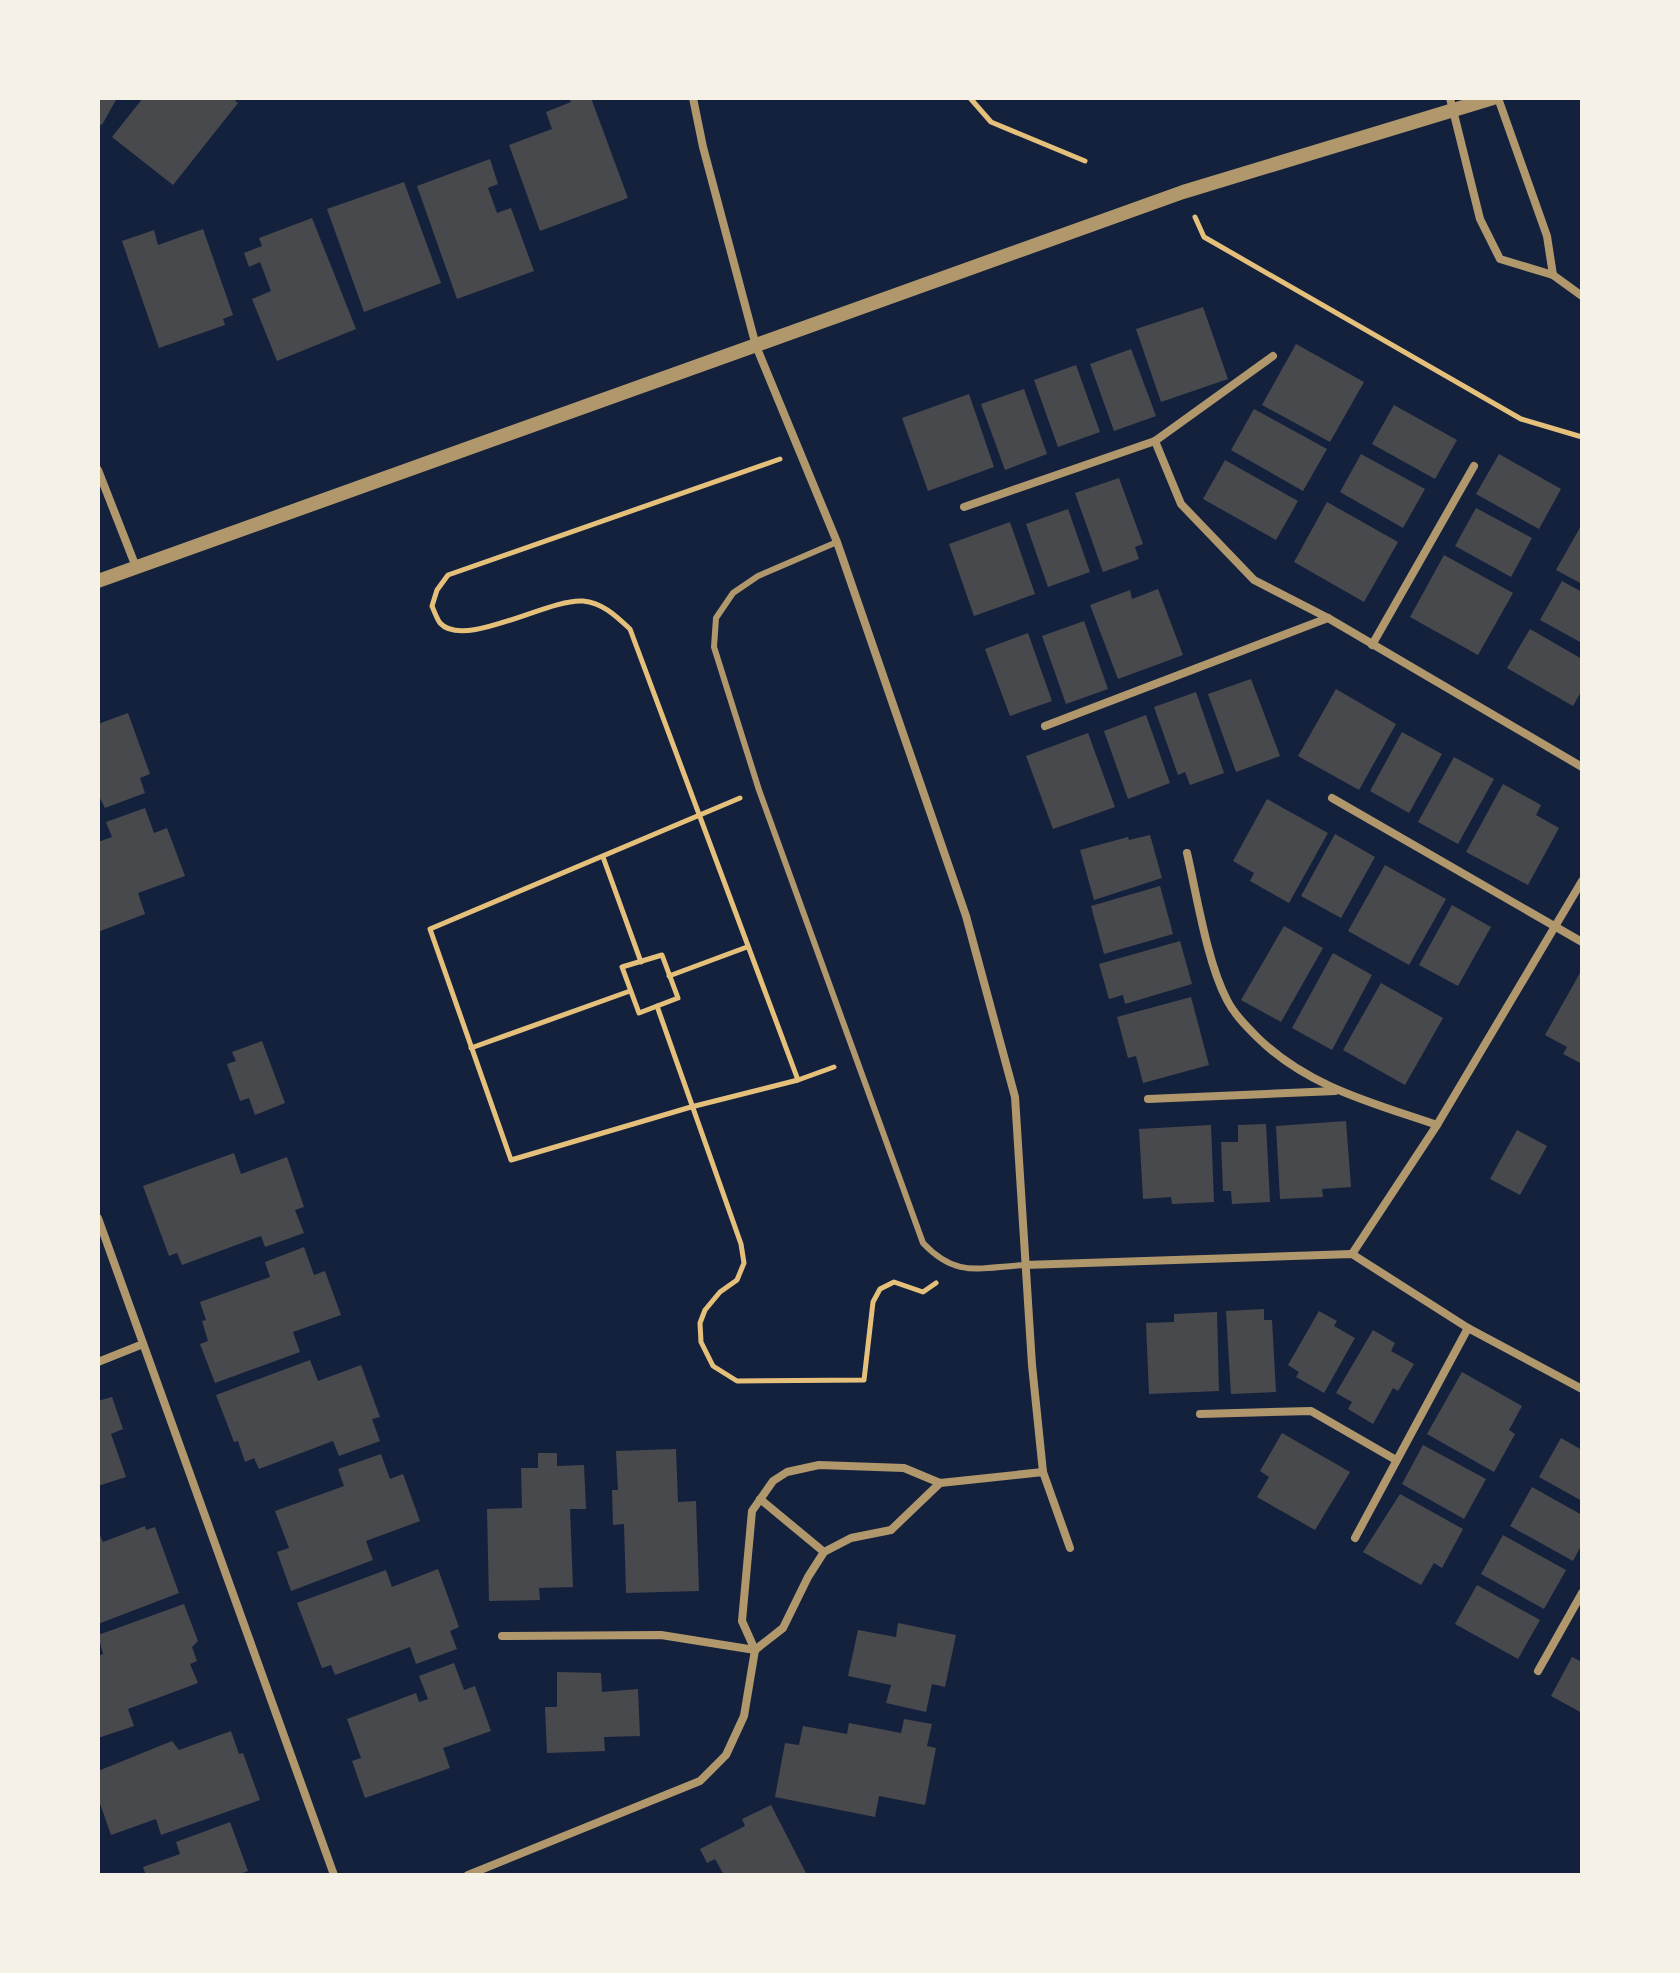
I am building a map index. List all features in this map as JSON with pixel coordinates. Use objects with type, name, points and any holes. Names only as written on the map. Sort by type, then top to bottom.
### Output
[{"type":"street","points":[[693,98],[756,346],[837,542],[966,916],[1015,1097],[1025,1265],[1043,1472],[1070,1548]]},
{"type":"street","points":[[98,581],[1183,192],[1452,105],[1496,98],[1547,236],[1553,275]]},
{"type":"street","points":[[1452,105],[1480,219],[1500,259],[1553,275],[1582,296]]},
{"type":"street","points":[[964,507],[1155,441],[1273,356]]},
{"type":"street","points":[[1155,441],[1181,504],[1254,580],[1328,618],[1579,765],[1582,754]]},
{"type":"street","points":[[1372,645],[1474,466]]},
{"type":"street","points":[[98,470],[136,567]]},
{"type":"street","points":[[1045,726],[1328,618]]},
{"type":"street","points":[[1332,798],[1582,942]]},
{"type":"street","points":[[1187,853],[1217,979],[1228,1003],[1246,1026],[1274,1054],[1308,1077],[1437,1125]]},
{"type":"street","points":[[1352,1254],[1437,1125],[1582,881]]},
{"type":"street","points":[[1148,1099],[1339,1091]]},
{"type":"street","points":[[98,1218],[334,1875]]},
{"type":"street","points":[[1025,1265],[1352,1254],[1468,1328],[1582,1389]]},
{"type":"street","points":[[1355,1538],[1468,1328]]},
{"type":"street","points":[[98,1362],[143,1344]]},
{"type":"street","points":[[1200,1414],[1311,1411],[1396,1460]]},
{"type":"street","points":[[468,1875],[700,1781],[726,1755],[744,1716],[755,1650],[742,1621],[752,1511],[773,1481],[787,1472],[819,1465],[904,1468],[940,1483],[1043,1472]]},
{"type":"street","points":[[502,1636],[661,1635],[755,1650],[783,1628],[824,1552],[851,1538],[891,1530],[940,1483]]},
{"type":"street","points":[[760,1499],[824,1552]]},
{"type":"street","points":[[1538,1671],[1582,1593]]},
{"type":"lane","points":[[837,542],[758,576],[733,593],[716,618],[714,647],[759,790],[923,1243],[939,1259],[956,1268],[1025,1265]]},
{"type":"path","points":[[970,98],[991,122],[1085,161]]},
{"type":"path","points":[[1183,192],[1204,237],[1521,419],[1582,437]]},
{"type":"path","points":[[798,1080],[630,629],[607,608],[585,601],[563,602],[472,631],[455,631],[441,624],[432,606],[437,590],[448,575],[799,452]]},
{"type":"path","points":[[759,790],[430,929],[511,1160],[691,1107],[798,1080],[857,1059]]},
{"type":"path","points":[[603,857],[641,962]]},
{"type":"path","points":[[669,976],[747,947]]},
{"type":"path","points":[[662,955],[669,976],[678,998],[639,1013],[622,967],[662,955]]},
{"type":"path","points":[[471,1048],[630,991]]},
{"type":"path","points":[[657,1006],[741,1244],[744,1263],[737,1280],[720,1292],[705,1310],[700,1323],[701,1342],[713,1366],[737,1381],[864,1380],[873,1302],[880,1289],[894,1282],[923,1292],[956,1268]]},
{"type":"building","points":[[98,98],[117,98],[102,125],[98,123]]},
{"type":"building","points":[[143,98],[232,98],[238,103],[173,185],[112,137]]},
{"type":"building","points":[[569,98],[591,98],[628,198],[540,231],[509,145],[552,129],[546,112],[571,102]]},
{"type":"building","points":[[490,159],[498,184],[488,188],[497,213],[511,208],[534,271],[457,299],[417,186]]},
{"type":"building","points":[[404,182],[441,283],[364,312],[327,209]]},
{"type":"building","points":[[312,218],[356,329],[277,361],[252,299],[271,291],[260,262],[249,267],[244,253],[262,246],[259,238]]},
{"type":"building","points":[[203,229],[233,315],[223,319],[225,325],[159,348],[122,241],[154,230],[158,245]]},
{"type":"building","points":[[1203,307],[1228,379],[1161,402],[1136,329]]},
{"type":"building","points":[[1296,344],[1364,382],[1330,442],[1262,405]]},
{"type":"building","points":[[1131,349],[1156,416],[1114,431],[1090,364]]},
{"type":"building","points":[[1076,365],[1100,432],[1058,447],[1034,380]]},
{"type":"building","points":[[1024,389],[1047,454],[1005,470],[981,404]]},
{"type":"building","points":[[969,394],[994,467],[928,491],[902,418]]},
{"type":"building","points":[[1394,405],[1457,440],[1435,479],[1372,444]]},
{"type":"building","points":[[1254,409],[1327,449],[1303,491],[1231,450]]},
{"type":"building","points":[[1361,454],[1425,489],[1403,528],[1340,492]]},
{"type":"building","points":[[1499,454],[1561,489],[1539,529],[1476,494]]},
{"type":"building","points":[[1225,460],[1298,501],[1276,540],[1203,499]]},
{"type":"building","points":[[1119,478],[1143,544],[1135,547],[1139,559],[1103,572],[1075,493]]},
{"type":"building","points":[[1327,502],[1398,542],[1364,602],[1294,562]]},
{"type":"building","points":[[1476,508],[1532,538],[1511,577],[1455,546]]},
{"type":"building","points":[[1068,509],[1090,572],[1048,587],[1026,524]]},
{"type":"building","points":[[1010,522],[1035,594],[974,616],[949,544]]},
{"type":"building","points":[[1582,524],[1582,584],[1556,570]]},
{"type":"building","points":[[1444,555],[1513,593],[1478,655],[1410,617]]},
{"type":"building","points":[[1562,581],[1582,592],[1582,643],[1540,620]]},
{"type":"building","points":[[1158,589],[1183,655],[1118,679],[1090,605],[1130,590],[1132,599]]},
{"type":"building","points":[[1084,621],[1108,689],[1066,704],[1042,636]]},
{"type":"building","points":[[1530,629],[1582,659],[1582,690],[1573,706],[1507,668]]},
{"type":"building","points":[[1028,633],[1052,701],[1010,716],[985,649]]},
{"type":"building","points":[[1251,679],[1280,756],[1236,772],[1208,694]]},
{"type":"building","points":[[1336,689],[1396,724],[1359,790],[1298,756]]},
{"type":"building","points":[[1196,692],[1224,773],[1190,785],[1185,772],[1178,775],[1154,707]]},
{"type":"building","points":[[128,713],[150,774],[140,778],[145,793],[105,808],[98,794],[98,724]]},
{"type":"building","points":[[1146,715],[1170,783],[1128,799],[1104,731]]},
{"type":"building","points":[[1402,732],[1442,754],[1409,813],[1370,791]]},
{"type":"building","points":[[1088,733],[1115,807],[1053,829],[1026,756]]},
{"type":"building","points":[[1454,757],[1494,779],[1458,844],[1418,822]]},
{"type":"building","points":[[1503,784],[1541,805],[1536,815],[1559,828],[1528,885],[1466,852]]},
{"type":"building","points":[[1267,799],[1328,833],[1289,903],[1250,881],[1254,873],[1233,861]]},
{"type":"building","points":[[145,808],[154,833],[167,828],[185,876],[138,893],[145,914],[98,932],[98,842],[112,837],[106,822]]},
{"type":"building","points":[[1335,834],[1375,857],[1341,918],[1301,896]]},
{"type":"building","points":[[1150,835],[1162,878],[1094,900],[1080,850],[1128,837],[1129,840]]},
{"type":"building","points":[[1385,865],[1446,899],[1409,965],[1348,931]]},
{"type":"building","points":[[1160,886],[1173,934],[1104,954],[1091,906]]},
{"type":"building","points":[[1452,905],[1491,927],[1458,986],[1419,965]]},
{"type":"building","points":[[1284,926],[1323,948],[1281,1022],[1241,1000]]},
{"type":"building","points":[[1180,941],[1192,984],[1125,1004],[1123,995],[1109,999],[1099,964]]},
{"type":"building","points":[[1333,953],[1372,975],[1332,1050],[1292,1028]]},
{"type":"building","points":[[1580,973],[1582,1064],[1563,1054],[1567,1047],[1545,1035]]},
{"type":"building","points":[[1381,983],[1443,1018],[1405,1085],[1343,1050]]},
{"type":"building","points":[[1191,997],[1209,1065],[1143,1083],[1136,1056],[1128,1058],[1117,1017]]},
{"type":"building","points":[[262,1041],[285,1103],[255,1115],[249,1098],[240,1101],[227,1064],[236,1061],[232,1052]]},
{"type":"building","points":[[1346,1121],[1351,1187],[1322,1189],[1323,1197],[1280,1199],[1276,1126]]},
{"type":"building","points":[[1266,1124],[1270,1202],[1232,1204],[1231,1191],[1223,1191],[1221,1142],[1238,1142],[1238,1125]]},
{"type":"building","points":[[1211,1125],[1214,1202],[1172,1204],[1171,1197],[1143,1199],[1139,1129]]},
{"type":"building","points":[[1517,1130],[1547,1146],[1520,1195],[1490,1179]]},
{"type":"building","points":[[234,1153],[241,1174],[287,1157],[304,1207],[295,1210],[304,1233],[265,1247],[261,1236],[182,1265],[177,1253],[169,1256],[143,1186]]},
{"type":"building","points":[[304,1247],[314,1275],[325,1271],[341,1315],[293,1332],[300,1352],[215,1383],[200,1344],[208,1341],[200,1302],[270,1277],[265,1262]]},
{"type":"building","points":[[1264,1309],[1264,1320],[1272,1320],[1276,1392],[1231,1394],[1226,1311]]},
{"type":"building","points":[[1319,1311],[1337,1321],[1334,1326],[1355,1338],[1324,1393],[1296,1377],[1299,1372],[1288,1365]]},
{"type":"building","points":[[1217,1312],[1219,1391],[1149,1394],[1146,1323],[1174,1322],[1174,1314]]},
{"type":"building","points":[[1373,1330],[1395,1343],[1391,1351],[1414,1364],[1398,1391],[1393,1388],[1373,1424],[1348,1409],[1352,1402],[1336,1393]]},
{"type":"building","points":[[310,1360],[318,1381],[361,1365],[380,1417],[372,1419],[380,1441],[339,1456],[333,1441],[259,1469],[254,1458],[245,1462],[216,1395]]},
{"type":"building","points":[[1462,1372],[1522,1406],[1509,1430],[1515,1434],[1494,1472],[1427,1434]]},
{"type":"building","points":[[112,1397],[123,1429],[111,1434],[126,1477],[98,1486],[98,1401]]},
{"type":"building","points":[[1282,1433],[1350,1472],[1315,1530],[1257,1497],[1269,1477],[1260,1471]]},
{"type":"building","points":[[1561,1438],[1582,1450],[1582,1501],[1539,1477]]},
{"type":"building","points":[[1423,1445],[1486,1479],[1464,1519],[1402,1484]]},
{"type":"building","points":[[676,1449],[678,1502],[696,1501],[699,1591],[626,1593],[624,1524],[613,1525],[612,1490],[618,1490],[616,1451]]},
{"type":"building","points":[[538,1453],[557,1453],[557,1466],[584,1465],[586,1509],[570,1509],[573,1587],[539,1588],[540,1600],[489,1601],[487,1509],[522,1508],[521,1468],[538,1468]]},
{"type":"building","points":[[381,1454],[390,1479],[403,1474],[420,1521],[366,1541],[373,1560],[291,1591],[277,1552],[289,1548],[275,1511],[344,1486],[338,1469]]},
{"type":"building","points":[[1532,1487],[1582,1515],[1582,1544],[1573,1561],[1510,1526]]},
{"type":"building","points":[[1400,1494],[1463,1529],[1442,1568],[1434,1563],[1421,1585],[1363,1552]]},
{"type":"building","points":[[145,1526],[146,1530],[155,1527],[179,1593],[98,1624],[98,1531],[103,1542]]},
{"type":"building","points":[[1503,1535],[1566,1570],[1544,1609],[1481,1574]]},
{"type":"building","points":[[438,1569],[459,1627],[450,1631],[457,1649],[416,1664],[410,1647],[335,1675],[331,1665],[322,1668],[297,1603],[386,1570],[392,1587]]},
{"type":"building","points":[[1477,1585],[1540,1620],[1518,1659],[1455,1624]]},
{"type":"building","points":[[184,1604],[198,1641],[192,1647],[197,1661],[190,1664],[198,1683],[128,1709],[134,1726],[98,1738],[98,1656],[103,1654],[98,1635]]},
{"type":"building","points":[[898,1623],[956,1635],[945,1687],[932,1684],[926,1712],[886,1703],[891,1685],[848,1676],[858,1630],[896,1637]]},
{"type":"building","points":[[1572,1657],[1582,1662],[1582,1713],[1551,1696]]},
{"type":"building","points":[[454,1663],[464,1690],[475,1686],[491,1731],[443,1748],[450,1768],[365,1798],[352,1761],[361,1758],[347,1719],[416,1693],[419,1702],[428,1699],[419,1676]]},
{"type":"building","points":[[557,1672],[601,1673],[602,1692],[638,1689],[640,1736],[604,1737],[605,1751],[547,1753],[545,1707],[557,1707]]},
{"type":"building","points":[[904,1719],[932,1724],[927,1746],[936,1748],[925,1805],[879,1796],[875,1817],[775,1797],[785,1743],[799,1745],[803,1726],[847,1734],[849,1723],[901,1733]]},
{"type":"building","points":[[231,1731],[239,1754],[243,1753],[260,1800],[161,1835],[156,1819],[111,1835],[98,1798],[98,1771],[172,1741],[179,1750]]},
{"type":"building","points":[[771,1805],[807,1875],[724,1875],[715,1859],[707,1863],[700,1849],[745,1826],[742,1819]]},
{"type":"building","points":[[230,1822],[248,1871],[238,1875],[146,1875],[143,1867],[180,1854],[176,1842]]}]
